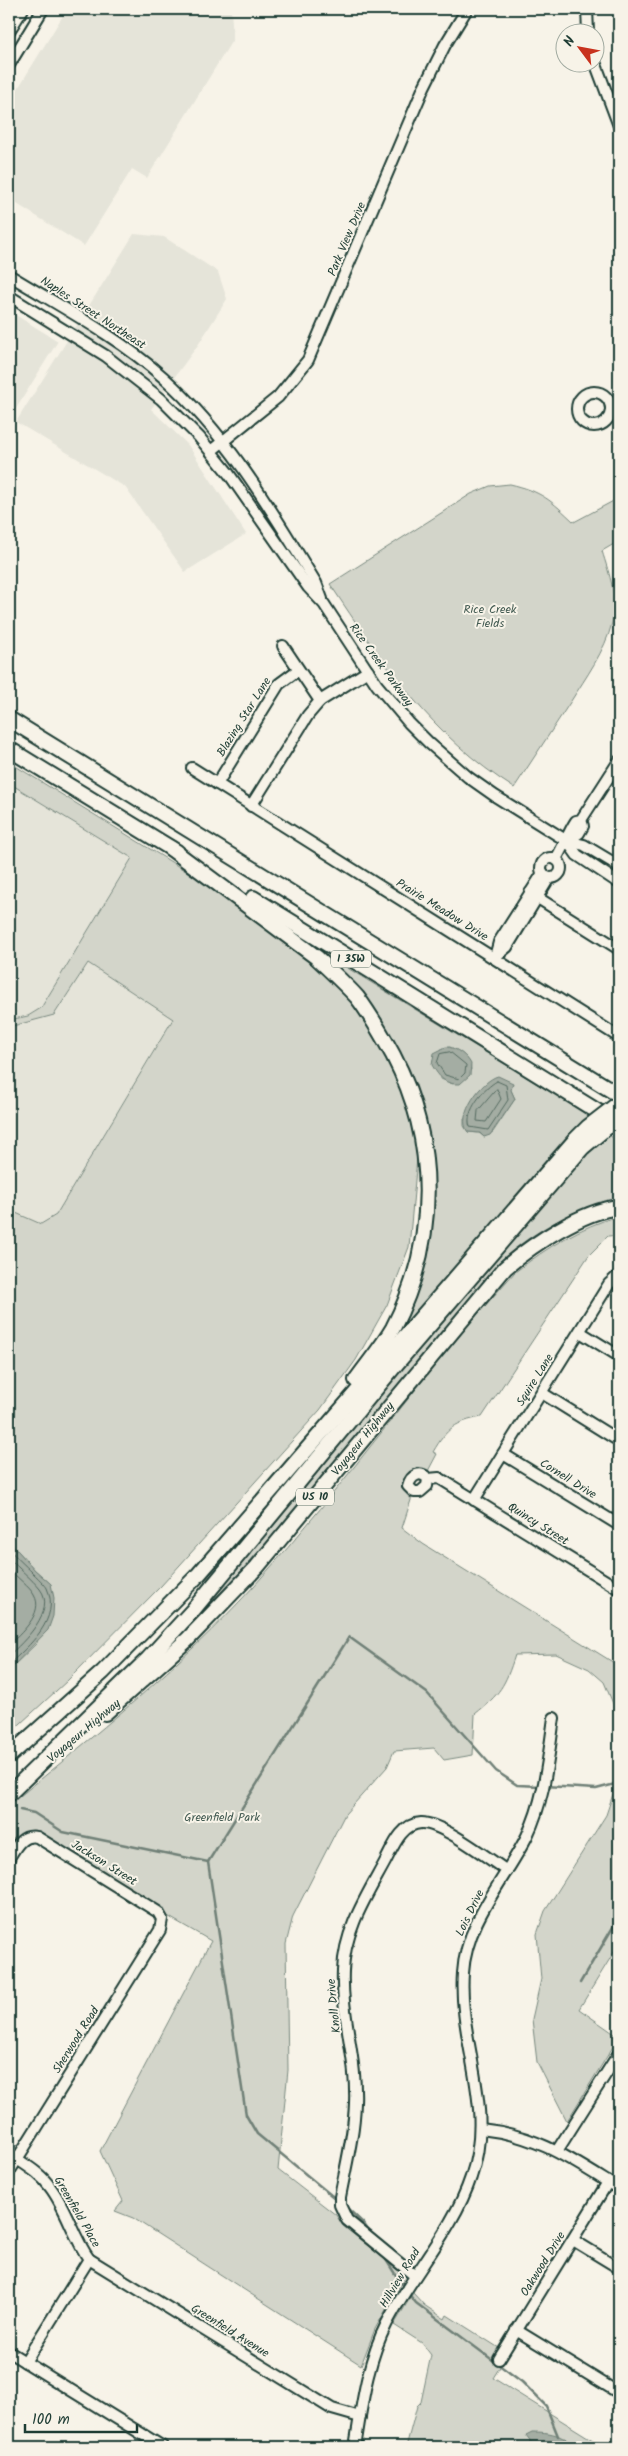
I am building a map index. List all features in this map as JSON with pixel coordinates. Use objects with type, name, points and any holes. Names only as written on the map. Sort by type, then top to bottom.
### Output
[{"type":"highway","points":[[9,708],[118,786]]},
{"type":"highway","name":"I 35W","points":[[9,719],[619,1095]]},
{"type":"highway","name":"I 35W","points":[[9,749],[619,1125]]},
{"type":"highway","points":[[170,848],[316,957],[357,997],[382,1035],[403,1074],[417,1113],[426,1159],[428,1182],[426,1227],[415,1272],[392,1329],[353,1383],[245,1521]]},
{"type":"highway","name":"US 10","points":[[9,1756],[103,1672],[152,1624],[579,1143],[588,1127],[619,1103]]},
{"type":"highway","points":[[9,1794],[148,1659],[194,1610],[579,1143],[619,1117]]},
{"type":"highway","name":"Voyageur Highway","points":[[9,1794],[153,1672],[223,1604],[288,1530],[505,1268],[522,1254],[557,1231],[596,1213],[619,1207]]},
{"type":"street","points":[[9,31],[23,9]]},
{"type":"street","points":[[9,66],[43,9]]},
{"type":"street","name":"Park View Drive","points":[[212,451],[278,398],[308,360],[424,87],[445,45],[467,9]]},
{"type":"street","points":[[587,9],[588,22]]},
{"type":"street","points":[[598,72],[619,126]]},
{"type":"street","name":"Naples Street Northeast","points":[[9,274],[136,356],[164,377],[224,441]]},
{"type":"street","points":[[9,296],[106,356],[161,399],[212,451]]},
{"type":"street","name":"Rice Creek Parkway","points":[[224,441],[316,583],[324,604]]},
{"type":"street","name":"Rice Creek Parkway","points":[[212,451],[308,587],[324,604],[368,671],[408,723],[446,759],[495,796],[568,841],[584,845],[619,866]]},
{"type":"street","points":[[283,646],[320,701]]},
{"type":"street","name":"Blazing Star Lane","points":[[217,784],[279,684],[298,670]]},
{"type":"street","points":[[252,806],[308,714],[320,701],[368,671]]},
{"type":"street","points":[[556,859],[568,841],[571,829],[576,821],[581,820],[619,761]]},
{"type":"street","name":"Prairie Meadow Drive","points":[[192,768],[495,957],[619,1037]]},
{"type":"street","name":"Rice Creek Parkway","points":[[568,841],[577,855],[619,883]]},
{"type":"street","points":[[550,858],[556,859],[561,864],[561,870],[558,875],[546,876],[541,867],[544,861],[550,858]]},
{"type":"street","points":[[495,957],[507,947],[533,895],[546,876]]},
{"type":"street","points":[[533,895],[619,949]]},
{"type":"street","name":"Squire Lane","points":[[474,1500],[609,1284],[619,1275]]},
{"type":"street","points":[[580,1332],[619,1356]]},
{"type":"street","points":[[542,1393],[619,1441]]},
{"type":"street","name":"Cornell Drive","points":[[503,1454],[619,1525]]},
{"type":"street","name":"Quincy Street","points":[[428,1479],[438,1478],[444,1481],[619,1589]]},
{"type":"street","name":"Lois Drive","points":[[481,2129],[479,2093],[462,1991],[463,1971],[473,1933],[527,1836],[540,1801],[554,1718]]},
{"type":"street","name":"Knoll Drive","points":[[415,2276],[353,2225],[342,2213],[340,2205],[351,2145],[356,2101],[354,2068],[343,1986],[345,1950],[362,1904],[398,1838],[410,1826],[424,1822],[439,1827],[507,1870]]},
{"type":"street","name":"Jackson Street","points":[[9,1858],[18,1843],[27,1836],[38,1837],[158,1912],[162,1919]]},
{"type":"street","name":"Sherwood Road","points":[[9,2172],[160,1930],[162,1919]]},
{"type":"street","points":[[557,2151],[619,2052]]},
{"type":"street","points":[[481,2129],[507,2132],[541,2143],[619,2189]]},
{"type":"street","name":"Hillview Road","points":[[355,2447],[367,2375],[375,2350],[387,2323],[465,2192],[472,2177],[481,2129]]},
{"type":"street","name":"Greenfield Place","points":[[17,2159],[41,2176],[50,2186],[81,2248],[89,2259],[25,2362]]},
{"type":"street","name":"Oakwood Drive","points":[[499,2359],[608,2182]]},
{"type":"street","points":[[573,2240],[619,2268]]},
{"type":"street","name":"Greenfield Avenue","points":[[89,2259],[332,2409],[360,2417]]},
{"type":"street","points":[[516,2330],[619,2393]]},
{"type":"street","points":[[9,2352],[163,2447]]},
{"type":"shaded area","points":[[67,9],[231,9],[233,39],[147,178],[132,169],[84,246],[9,199],[9,103]]},
{"type":"shaded area","points":[[134,234],[164,237],[218,272],[227,299],[198,345],[151,409],[188,445],[246,534],[185,572],[125,487],[16,422]]},
{"type":"shaded area","points":[[9,311],[58,341],[9,420]]},
{"type":"shaded area","points":[[9,783],[132,858],[41,1008],[28,1016],[9,1020]]},
{"type":"shaded area","points":[[88,963],[173,1018],[56,1215],[41,1224],[9,1210],[9,1027],[54,1015]]},
{"type":"green space","name":"Rice Creek Fields","points":[[510,484],[530,490],[545,498],[574,522],[619,498],[619,541],[602,551],[614,596],[614,614],[609,633],[589,673],[514,788],[485,768],[434,722],[390,670],[330,584],[471,494],[490,486]]},
{"type":"green space","points":[[9,762],[223,894],[302,952],[341,988],[362,1013],[393,1066],[412,1118],[418,1147],[409,1247],[387,1305],[356,1360],[320,1410],[161,1586],[67,1681],[9,1734],[9,1670],[37,1643],[51,1584],[35,1570],[9,1541],[9,1210],[41,1224],[56,1215],[173,1019],[88,963],[54,1015],[9,1027],[9,1020],[28,1016],[41,1008],[132,858],[9,783]]},
{"type":"green space","points":[[313,947],[590,1116],[566,1139],[386,1346],[430,1215],[405,1069]],"holes":[[[450,1047],[464,1055],[471,1066],[471,1070],[453,1084],[441,1079],[442,1048]],[[511,1090],[515,1099],[493,1132],[484,1137],[479,1133],[468,1132],[464,1126],[464,1119]]]},
{"type":"green space","points":[[606,1133],[619,1142],[619,1200],[585,1209],[555,1222],[526,1240],[499,1262],[295,1510],[212,1604],[168,1649],[165,1646],[578,1159]]},
{"type":"green space","name":"Greenfield Park","points":[[619,1216],[619,1235],[608,1236],[589,1255],[482,1417],[465,1421],[453,1427],[443,1437],[433,1452],[437,1454],[428,1471],[414,1472],[411,1500],[402,1528],[423,1544],[619,1666],[619,1718],[604,1682],[589,1669],[556,1654],[515,1655],[501,1689],[475,1714],[473,1755],[444,1760],[434,1748],[394,1751],[387,1767],[345,1814],[293,1916],[286,1944],[288,2070],[278,2170],[336,2215],[343,2226],[402,2273],[404,2278],[375,2329],[361,2365],[133,2218],[115,2211],[123,2201],[100,2151],[211,1941],[164,1914],[157,1905],[39,1834],[30,1832],[22,1834],[9,1848],[9,1805],[136,1700],[226,1616],[288,1548],[448,1349],[515,1272],[540,1254],[577,1232]]},
{"type":"green space","points":[[619,1756],[619,1944],[579,2009],[619,2037],[567,2121],[537,2062],[532,2019],[541,1979],[537,1934],[545,1911],[606,1815],[615,1788]]},
{"type":"green space","points":[[413,2293],[424,2305],[445,2319],[447,2315],[499,2348],[494,2356],[503,2362],[493,2378],[604,2447],[574,2447],[565,2438],[529,2441],[535,2447],[406,2447],[417,2406],[421,2402],[431,2355],[422,2343],[394,2325]]},
{"type":"water","points":[[446,1047],[461,1052],[471,1064],[470,1075],[460,1084],[446,1082],[432,1065],[434,1053]]},
{"type":"water","points":[[498,1076],[513,1083],[511,1090],[515,1099],[490,1135],[484,1137],[480,1133],[468,1132],[465,1125],[465,1117],[472,1100],[485,1084]]},
{"type":"water","points":[[9,1541],[35,1570],[51,1584],[54,1598],[53,1616],[48,1630],[9,1670]]},
{"type":"water","points":[[532,2432],[555,2435],[565,2439],[574,2447],[535,2447],[526,2435]]},
{"type":"waterway","points":[[337,2200],[257,2134],[246,2115],[208,1862],[349,1637],[427,1693],[496,1771],[517,1785],[540,1786]]},
{"type":"waterway","points":[[545,1786],[596,1789],[619,1783]]},
{"type":"waterway","points":[[20,1810],[34,1813],[63,1832],[208,1862]]},
{"type":"waterway","points":[[580,1983],[619,1917]]},
{"type":"waterway","points":[[347,2208],[364,2224],[370,2233]]},
{"type":"waterway","points":[[383,2255],[404,2288]]},
{"type":"waterway","points":[[408,2293],[416,2303],[522,2382],[546,2406],[558,2436]]}]
